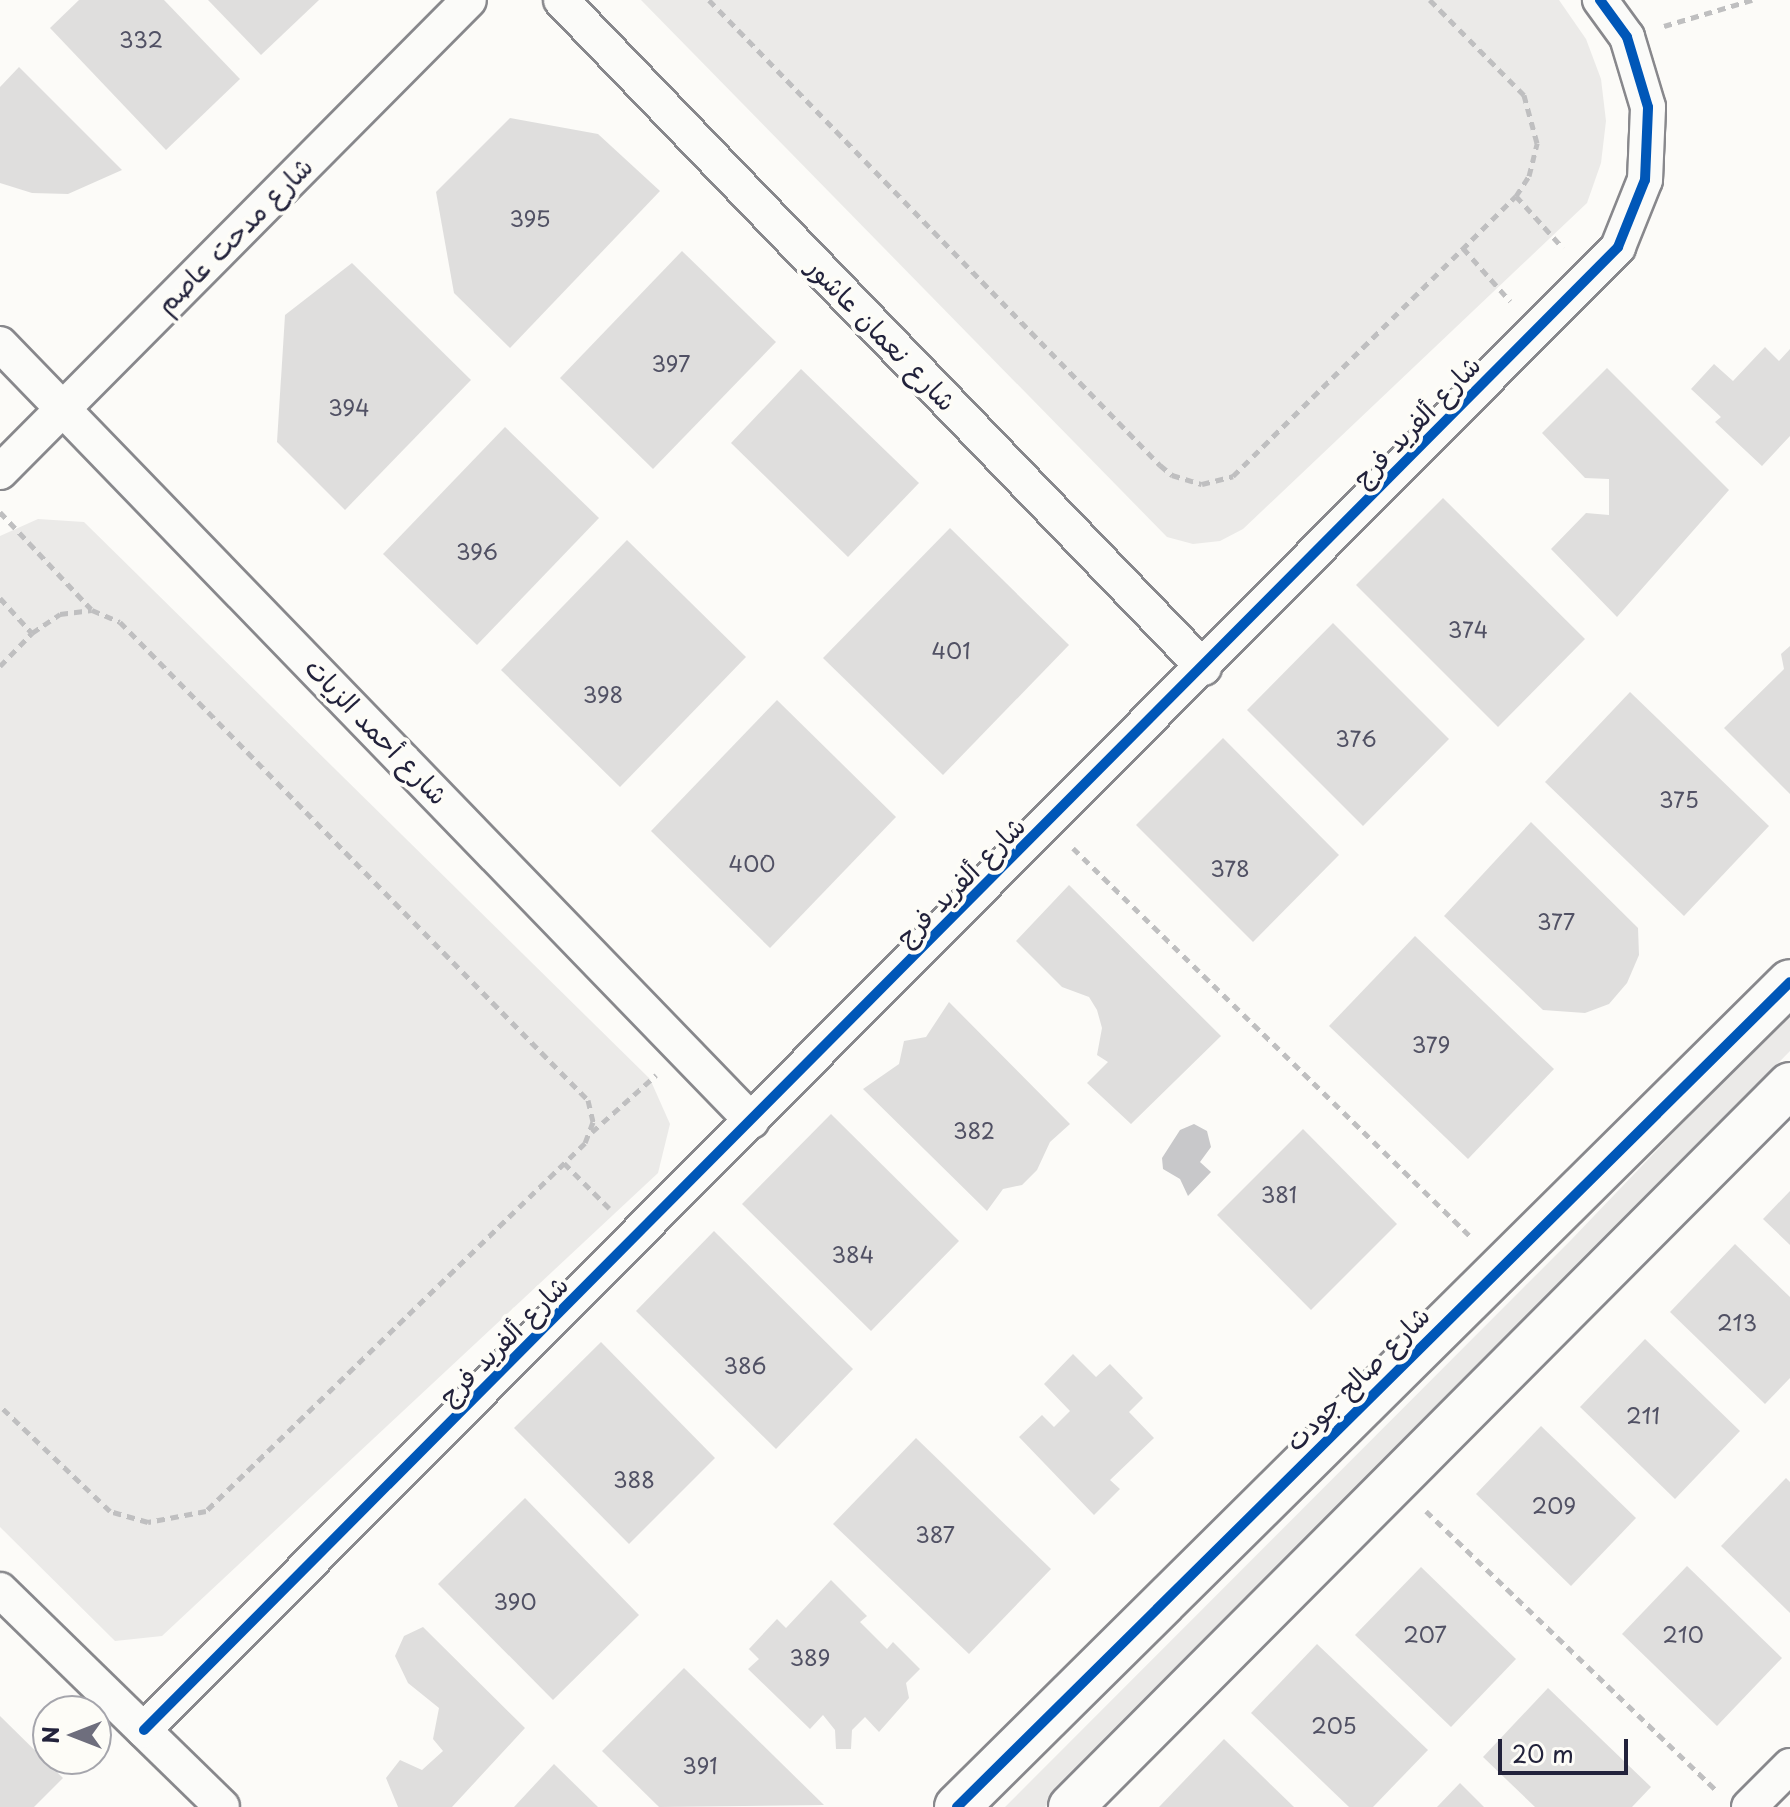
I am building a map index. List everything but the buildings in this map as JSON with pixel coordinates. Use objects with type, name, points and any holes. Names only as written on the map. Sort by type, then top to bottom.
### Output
[{"type":"street","name":"شارع مدحت عاصم","points":[[0,472],[469,0]]},
{"type":"street","name":"شارع نعمان عاشور","points":[[561,0],[1204,668]]},
{"type":"street","name":"شارع ألفريد فرج","points":[[144,1730],[1204,668],[1618,247],[1645,180],[1648,107],[1627,37],[1600,0]]},
{"type":"street","name":"شارع أحمد الزيات","points":[[0,344],[64,405],[752,1121]]},
{"type":"street","name":"شارع صالح جودت","points":[[957,1807],[1790,982]]},
{"type":"street","points":[[1071,1807],[1790,1085]]},
{"type":"street","points":[[0,1590],[222,1807]]},
{"type":"street","points":[[1736,1802],[1790,1766]]},
{"type":"path","points":[[709,0],[1160,465],[1186,481],[1218,483],[1233,476],[1516,196],[1535,160],[1531,110],[1524,95],[1430,0]]},
{"type":"path","points":[[1627,37],[1752,0]]},
{"type":"path","points":[[1516,196],[1589,277]]},
{"type":"path","points":[[1463,248],[1536,330]]},
{"type":"path","points":[[0,512],[92,610],[120,622],[588,1100],[591,1133]]},
{"type":"path","points":[[0,598],[32,633]]},
{"type":"path","points":[[0,666],[32,633],[60,614],[92,610]]},
{"type":"path","points":[[1048,824],[1501,1267]]},
{"type":"path","points":[[0,1406],[110,1511],[148,1522],[206,1511],[564,1163],[591,1133],[683,1050]]},
{"type":"path","points":[[564,1163],[637,1237]]},
{"type":"path","points":[[1395,1481],[1736,1802]]},
{"type":"shaded area","points":[[641,0],[1559,0],[1586,39],[1601,79],[1606,121],[1601,163],[1587,203],[1243,529],[1220,541],[1193,544],[1167,537]]},
{"type":"shaded area","points":[[38,519],[84,522],[650,1079],[670,1124],[658,1173],[162,1636],[115,1641],[0,1527],[0,536]]},
{"type":"shaded area","points":[[1790,1011],[1790,1051],[1045,1807],[1005,1807],[1571,1240]]},
{"type":"shaded area","points":[[1194,1124],[1207,1131],[1211,1147],[1200,1162],[1211,1172],[1188,1196],[1180,1179],[1163,1169],[1162,1158],[1180,1130]]},
{"type":"cycle path","points":[[144,1730],[1618,247],[1645,180],[1648,107],[1627,37],[1600,0]]},
{"type":"cycle path","points":[[957,1807],[1790,982]]}]
